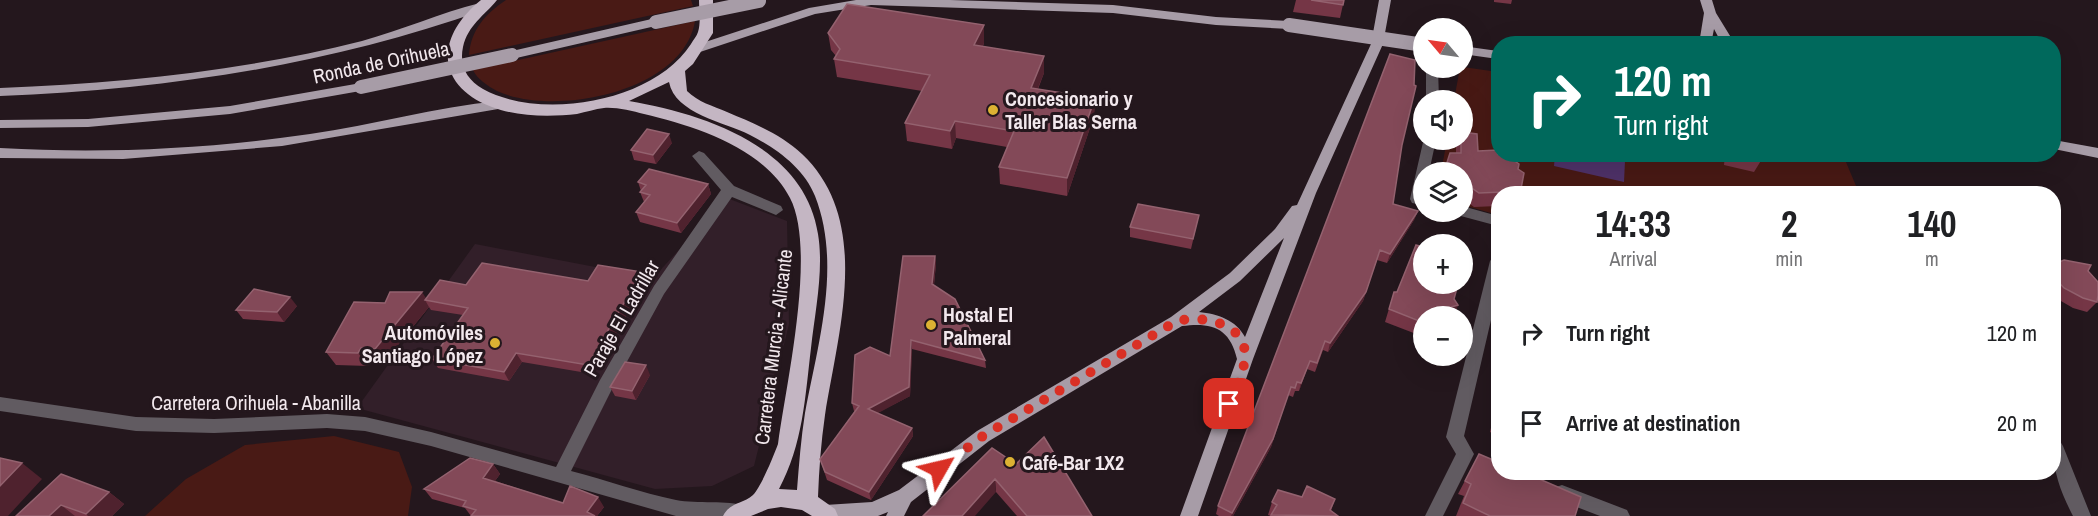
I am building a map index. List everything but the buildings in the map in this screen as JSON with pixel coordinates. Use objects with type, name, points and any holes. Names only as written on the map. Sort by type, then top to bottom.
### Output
[{"type":"highway","points":[[485,3],[464,25],[455,44],[454,62],[460,80],[476,94],[499,105],[518,110],[562,111],[609,103],[635,94],[677,69],[697,49],[707,31],[710,14],[706,0]]},
{"type":"highway","points":[[677,69],[676,81],[684,97],[695,105],[768,137],[801,163],[823,194],[832,219],[835,238],[834,288],[811,442],[807,501]]},
{"type":"highway","name":"Carretera Murcia - Alicante","points":[[609,103],[662,112],[746,146],[776,166],[788,180],[806,215],[810,252],[805,318],[788,444],[782,463],[759,502]]},
{"type":"highway","points":[[737,514],[759,502],[776,498],[807,501],[826,515]]},
{"type":"main road","name":"Ronda de Orihuela","points":[[0,124],[88,123],[230,110],[361,87],[761,0]]},
{"type":"main road","points":[[1115,0],[1413,43]]},
{"type":"main road","points":[[1131,0],[1153,5]]},
{"type":"main road","points":[[1189,516],[1245,359],[1309,193],[1377,44],[1385,0]]},
{"type":"main road","points":[[697,49],[813,11],[870,1],[1113,9],[1216,21],[1289,25]]},
{"type":"main road","points":[[0,92],[65,91],[214,75],[373,41],[428,26],[485,3]]},
{"type":"main road","points":[[1706,36],[1708,6]]},
{"type":"main road","points":[[1708,6],[1725,36]]},
{"type":"main road","points":[[1473,52],[1491,55]]},
{"type":"main road","points":[[0,153],[44,156],[121,156],[207,150],[318,137],[465,108],[499,105]]},
{"type":"main road","points":[[2061,146],[2098,153]]},
{"type":"main road","points":[[826,515],[873,510],[905,496],[983,436],[1177,321],[1235,277],[1280,233],[1309,193]]},
{"type":"main road","points":[[1177,321],[1202,318],[1220,322],[1234,332],[1243,345],[1245,359]]},
{"type":"main road","points":[[895,516],[905,496]]},
{"type":"street","points":[[1377,44],[1413,51]]},
{"type":"street","points":[[699,156],[729,190],[776,210]]},
{"type":"street","name":"Paraje El Ladrillar","points":[[561,474],[606,385],[659,290],[729,190]]},
{"type":"street","points":[[1473,214],[1491,219]]},
{"type":"street","points":[[1482,460],[1465,454],[1455,437],[1491,290]]},
{"type":"street","name":"Carretera Orihuela - Abanilla","points":[[0,404],[136,424],[214,426],[307,421],[365,424],[561,474],[647,501],[676,508],[737,514]]},
{"type":"street","points":[[1434,516],[1465,454]]},
{"type":"street","points":[[2061,464],[2082,516]]},
{"type":"street","points":[[1544,485],[1596,511],[1621,516]]},
{"type":"street","name":"Carretera Orihuela - Abanilla","points":[[647,501],[667,516]]},
{"type":"shaded area","points":[[506,0],[691,0],[693,6],[469,55],[470,46],[480,23]]},
{"type":"shaded area","points":[[695,21],[685,46],[667,66],[642,82],[612,93],[581,99],[550,101],[521,98],[497,91],[480,79],[473,70]]},
{"type":"shaded area","points":[[1473,68],[1491,71],[1491,162],[1846,162],[1856,186],[1491,186],[1491,213],[1473,208],[1473,162],[1443,162],[1445,150],[1473,150],[1473,90],[1456,90],[1458,78],[1473,78]]},
{"type":"shaded area","points":[[1554,162],[1625,162],[1624,182],[1554,166]]},
{"type":"shaded area","points":[[727,198],[787,221],[789,324],[754,466],[712,486],[655,489],[357,408],[475,244],[653,278]]},
{"type":"shaded area","points":[[334,436],[399,452],[412,487],[408,516],[145,516],[186,479],[245,445]]},
{"type":"place","name":"Concesionario y Taller Blas Serna","points":[[993,110]]},
{"type":"place","name":"Hostal El Palmeral","points":[[931,325]]},
{"type":"place","name":"Automóviles Santiago López","points":[[495,343]]},
{"type":"place","name":"Café-Bar 1X2","points":[[1010,462]]},
{"type":"route","points":[[939,469],[983,436],[1177,321],[1185,319],[1202,318],[1220,322],[1234,332],[1243,345],[1245,359],[1229,404]]}]
